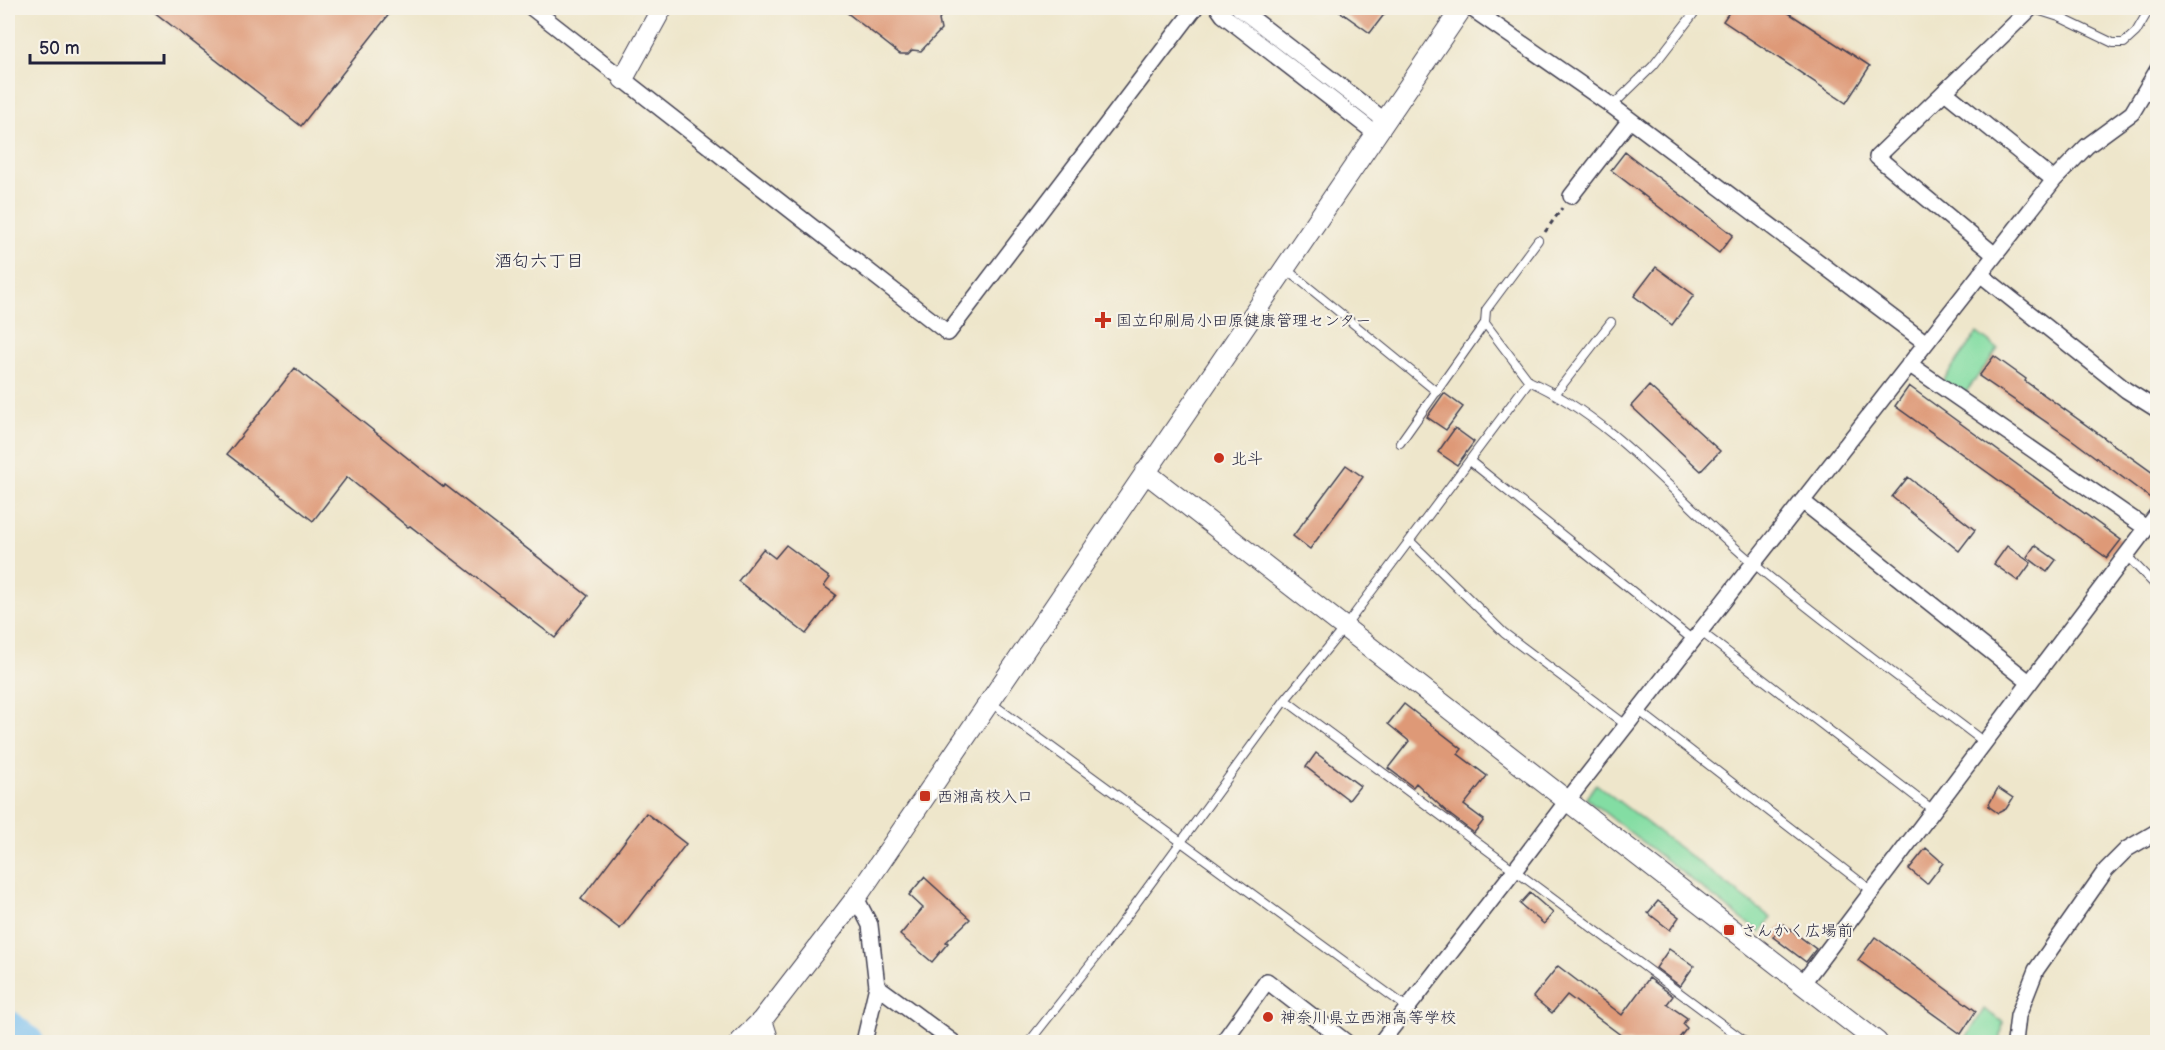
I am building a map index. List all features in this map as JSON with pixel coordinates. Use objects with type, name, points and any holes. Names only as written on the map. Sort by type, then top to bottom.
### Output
[{"type":"street","points":[[531,8],[948,333],[1196,8]]},
{"type":"street","points":[[623,79],[662,8]]},
{"type":"street","points":[[1218,8],[1223,15],[1379,127]]},
{"type":"street","points":[[1239,8],[1379,127]]},
{"type":"street","points":[[740,1042],[762,1020],[856,898],[1462,8]]},
{"type":"street","points":[[1471,8],[1612,106],[1926,343]]},
{"type":"street","points":[[1995,255],[1877,157],[2031,8]]},
{"type":"street","points":[[1381,1042],[1626,725],[2054,180],[2087,146],[2132,113],[2157,69]]},
{"type":"street","points":[[1945,92],[2054,180]]},
{"type":"street","points":[[1571,196],[1630,120]]},
{"type":"street","points":[[1980,274],[2126,390],[2157,410]]},
{"type":"street","points":[[1909,364],[2146,528]]},
{"type":"street","points":[[1145,472],[1877,1042]]},
{"type":"street","points":[[1802,501],[2029,682]]},
{"type":"street","points":[[1802,984],[2157,513]]},
{"type":"street","points":[[2015,1042],[2018,1016],[2036,970],[2106,870],[2127,849],[2157,831]]},
{"type":"street","points":[[856,898],[870,925],[877,987],[864,1042]]},
{"type":"street","points":[[1223,1042],[1267,981],[1346,1042]]},
{"type":"street","points":[[877,987],[953,1042]]},
{"type":"street","points":[[762,1020],[768,1042]]},
{"type":"lane","points":[[1612,106],[1653,66],[1698,8]]},
{"type":"lane","points":[[2031,8],[2059,17],[2113,43],[2124,43],[2136,32],[2150,8]]},
{"type":"lane","points":[[1400,443],[1485,323],[1485,310],[1538,240]]},
{"type":"lane","points":[[1284,267],[1437,392]]},
{"type":"lane","points":[[1556,393],[1611,322]]},
{"type":"lane","points":[[1485,323],[1529,381],[1556,393],[1605,428],[1753,564],[1984,742]]},
{"type":"lane","points":[[1029,1042],[1104,947],[1285,700],[1410,541],[1529,381]]},
{"type":"lane","points":[[1470,461],[1696,636],[1933,810]]},
{"type":"lane","points":[[1410,541],[1504,633],[1626,725]]},
{"type":"lane","points":[[2126,555],[2157,588]]},
{"type":"lane","points":[[1285,700],[1746,1042]]},
{"type":"lane","points":[[989,701],[1408,1008]]},
{"type":"lane","points":[[1638,710],[1872,891]]},
{"type":"path","points":[[1538,240],[1571,196]]},
{"type":"green space","points":[[1977,333],[1998,349],[1963,396],[1942,382]]},
{"type":"green space","points":[[1596,784],[1771,918],[1760,933],[1586,798]]},
{"type":"green space","points":[[1984,1009],[2003,1022],[2000,1042],[1964,1042]]},
{"type":"building","points":[[149,8],[394,8],[301,126]]},
{"type":"building","points":[[841,8],[943,8],[939,20],[941,30],[921,51],[912,50],[908,54],[900,54]]},
{"type":"building","points":[[1335,8],[1389,8],[1370,33]]},
{"type":"building","points":[[1732,8],[1781,8],[1870,66],[1846,103],[1723,21]]},
{"type":"building","points":[[1625,152],[1733,235],[1719,253],[1611,170]]},
{"type":"building","points":[[1656,267],[1694,295],[1672,325],[1634,296]]},
{"type":"building","points":[[1994,356],[2157,476],[2157,503],[2071,439],[1979,376]]},
{"type":"building","points":[[295,368],[444,487],[445,485],[588,596],[555,638],[410,526],[408,527],[347,477],[313,521],[227,454]]},
{"type":"building","points":[[1649,386],[1720,451],[1701,471],[1631,406]]},
{"type":"building","points":[[1909,386],[2121,540],[2107,558],[1895,406]]},
{"type":"building","points":[[1444,393],[1463,407],[1446,430],[1427,417]]},
{"type":"building","points":[[1455,428],[1474,442],[1457,465],[1438,452]]},
{"type":"building","points":[[1346,465],[1363,477],[1310,549],[1293,536]]},
{"type":"building","points":[[1908,477],[1975,530],[1959,551],[1892,497]]},
{"type":"building","points":[[786,545],[830,578],[824,586],[836,595],[806,634],[738,581],[763,549],[775,558]]},
{"type":"building","points":[[2035,545],[2056,560],[2047,572],[2027,557]]},
{"type":"building","points":[[2007,546],[2031,563],[2018,581],[1994,564]]},
{"type":"building","points":[[1404,704],[1462,749],[1458,754],[1487,776],[1464,805],[1484,820],[1474,833],[1449,814],[1416,783],[1413,787],[1388,768],[1409,741],[1388,724]]},
{"type":"building","points":[[1316,753],[1360,786],[1349,800],[1306,767]]},
{"type":"building","points":[[1998,788],[2013,798],[2006,809],[1998,813],[1988,806]]},
{"type":"building","points":[[646,813],[686,844],[620,929],[581,899]]},
{"type":"building","points":[[1926,848],[1943,863],[1927,884],[1909,869]]},
{"type":"building","points":[[924,877],[970,919],[946,942],[948,943],[932,962],[900,935],[923,908],[909,895]]},
{"type":"building","points":[[1530,893],[1553,913],[1544,924],[1520,904]]},
{"type":"building","points":[[1658,901],[1679,917],[1670,930],[1648,913]]},
{"type":"building","points":[[1783,924],[1816,949],[1806,962],[1773,937]]},
{"type":"building","points":[[1875,937],[1976,1011],[1961,1034],[1858,960]]},
{"type":"building","points":[[1669,949],[1694,966],[1680,986],[1656,968]]},
{"type":"building","points":[[1558,966],[1622,1015],[1649,978],[1673,996],[1667,1004],[1687,1018],[1683,1024],[1687,1028],[1676,1042],[1616,1042],[1622,1036],[1567,995],[1552,1013],[1533,997]]},
{"type":"waterway","points":[[8,1026],[28,1042]]},
{"type":"place","name":"国立印刷局小田原健康管理センター","points":[[1103,320]]},
{"type":"place","name":"北斗","points":[[1219,458]]},
{"type":"place","name":"西湘高校入口","points":[[925,796]]},
{"type":"place","name":"さんかく広場前","points":[[1729,930]]},
{"type":"place","name":"神奈川県立西湘高等学校","points":[[1268,1017]]},
{"type":"district","name":"酒匂六丁目","points":[[539,261]]}]
